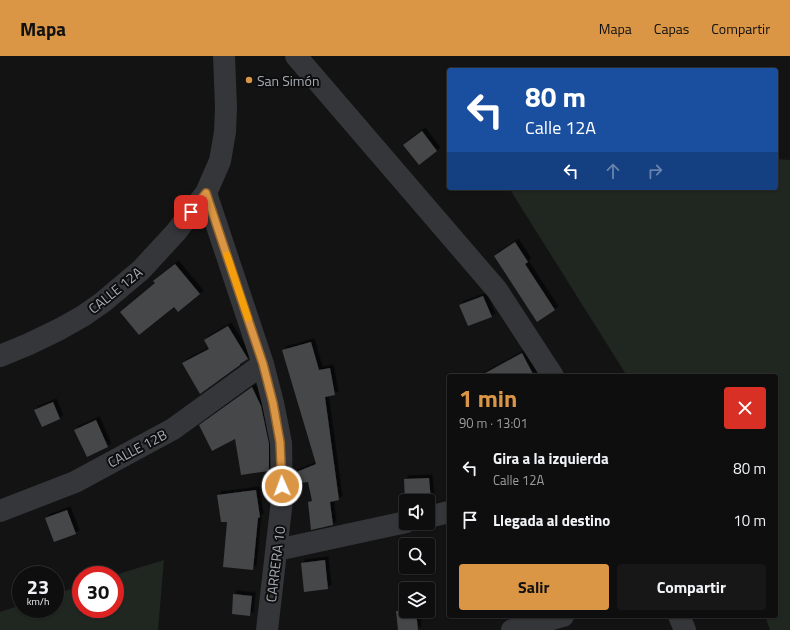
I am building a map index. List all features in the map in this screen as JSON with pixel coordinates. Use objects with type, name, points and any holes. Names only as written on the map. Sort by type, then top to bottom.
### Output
[{"type":"street","points":[[206,193],[220,161],[225,132],[226,107],[224,56]]},
{"type":"street","points":[[296,56],[497,290],[552,374]]},
{"type":"street","name":"CALLE 12A","points":[[0,356],[60,329],[83,316],[103,302],[141,270],[176,232],[206,193]]},
{"type":"street","name":"CARRERA 10","points":[[206,193],[263,364],[273,403],[280,442],[282,500],[267,630]]},
{"type":"street","name":"CALLE 12B","points":[[0,511],[75,482],[173,429],[263,364]]},
{"type":"street","points":[[435,515],[447,512]]},
{"type":"street","points":[[277,550],[399,524]]},
{"type":"street","points":[[512,630],[556,618]]},
{"type":"street","points":[[680,618],[685,630]]},
{"type":"shaded area","points":[[778,159],[790,160],[790,630],[770,630],[766,618],[778,618],[778,374],[626,374],[510,190],[778,190]]},
{"type":"shaded area","points":[[164,560],[158,630],[0,630],[0,612],[12,608],[12,618],[64,618],[64,591],[72,589],[72,618],[124,618],[124,572]]},
{"type":"building","points":[[422,131],[437,151],[419,165],[403,145]]},
{"type":"building","points":[[515,242],[528,262],[525,264],[555,310],[537,322],[494,256]]},
{"type":"building","points":[[175,264],[200,294],[178,312],[174,307],[139,335],[120,312],[155,283],[153,281]]},
{"type":"building","points":[[483,296],[492,317],[468,326],[459,305]]},
{"type":"building","points":[[228,326],[248,359],[200,394],[182,363],[209,349],[204,340]]},
{"type":"building","points":[[311,342],[319,370],[330,368],[335,395],[325,397],[339,500],[330,502],[333,525],[311,530],[308,502],[312,501],[308,482],[294,484],[294,473],[316,464],[282,350]]},
{"type":"building","points":[[522,353],[533,374],[484,374]]},
{"type":"building","points":[[252,387],[261,406],[269,444],[269,471],[241,475],[235,439],[212,451],[199,425]]},
{"type":"building","points":[[53,402],[60,419],[42,427],[34,410]]},
{"type":"building","points":[[96,420],[108,447],[87,457],[74,430]]},
{"type":"building","points":[[429,478],[430,494],[405,494],[404,479]]},
{"type":"building","points":[[256,490],[260,517],[258,518],[253,570],[223,567],[227,522],[221,522],[217,495]]},
{"type":"building","points":[[67,510],[76,534],[54,542],[45,518]]},
{"type":"building","points":[[325,560],[328,589],[304,592],[301,563]]},
{"type":"building","points":[[233,594],[252,596],[250,616],[232,614]]},
{"type":"building","points":[[396,611],[399,611],[399,618],[417,618],[418,630],[398,630]]},
{"type":"slow traffic","points":[[227,255],[248,318]]},
{"type":"place","name":"San Simón","points":[[249,80]]},
{"type":"route","points":[[191,212],[206,193],[263,364],[273,403],[280,442],[282,486]]}]
